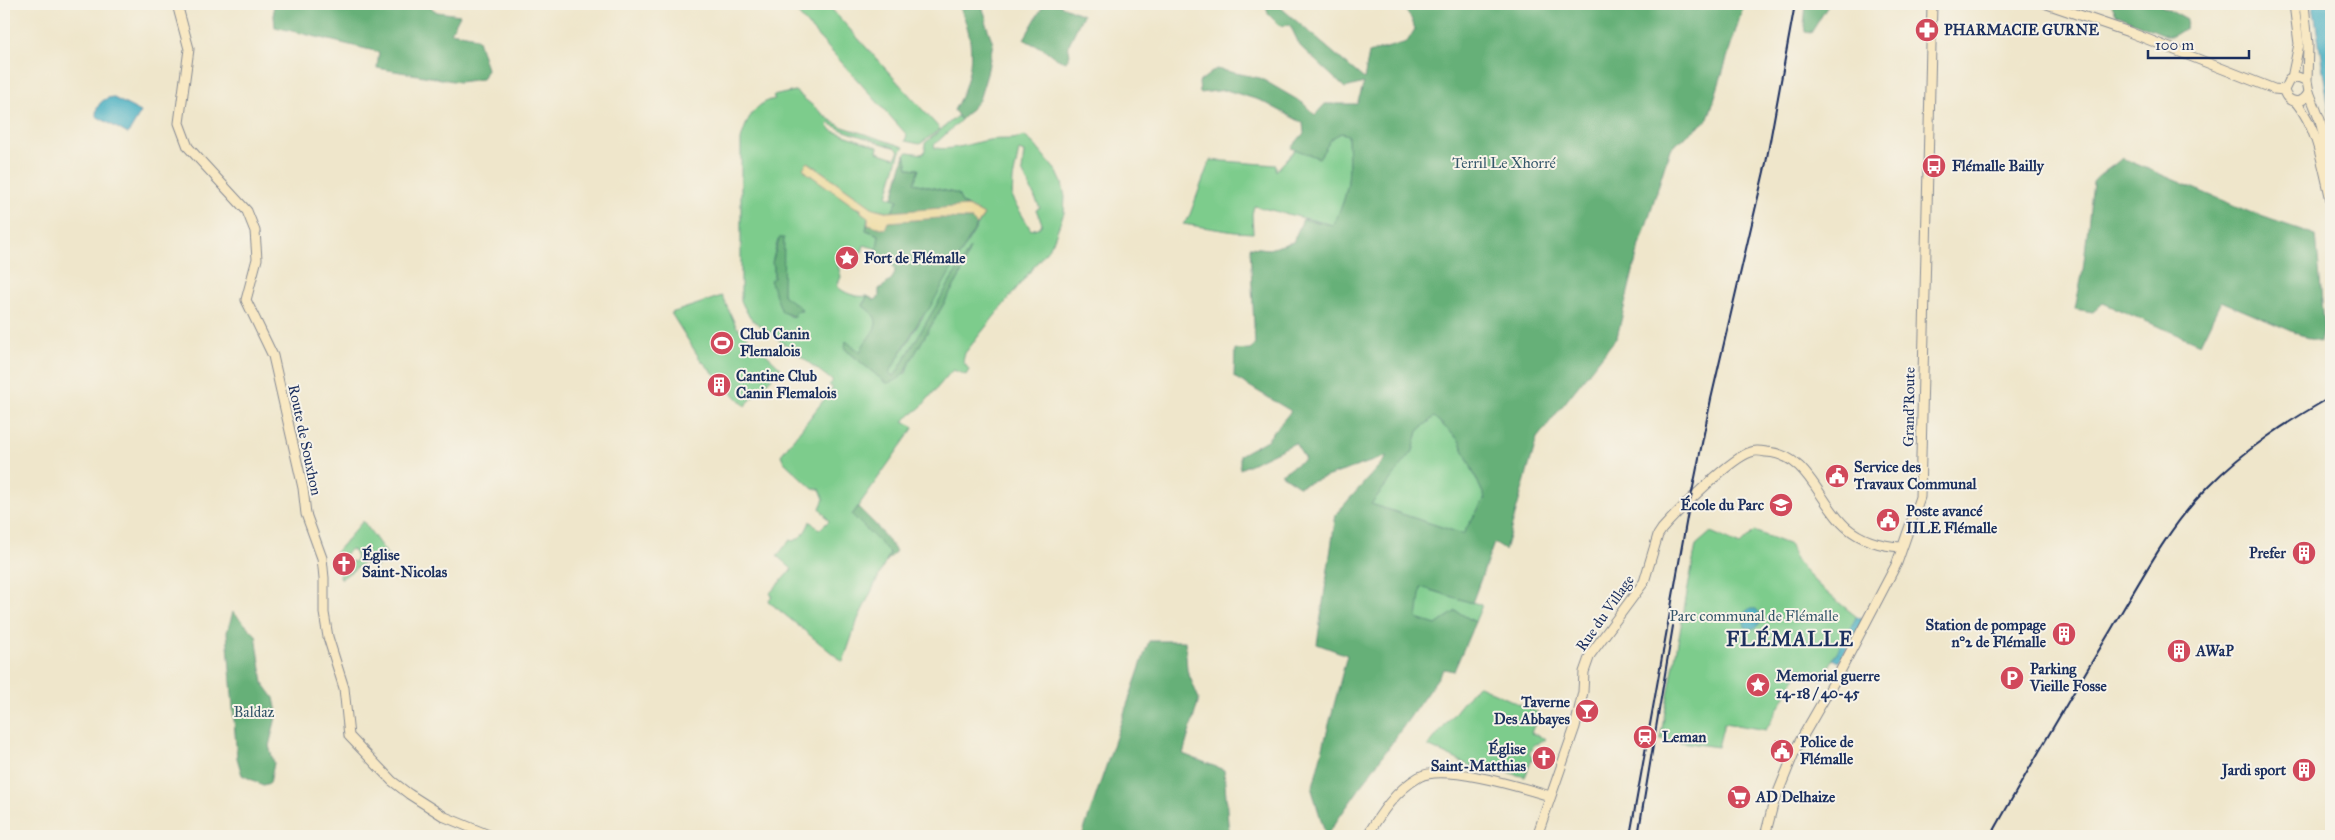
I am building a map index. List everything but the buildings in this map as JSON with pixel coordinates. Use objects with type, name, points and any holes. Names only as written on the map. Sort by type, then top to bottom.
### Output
[{"type":"street","name":"Route de Souxhon","points":[[177,4],[189,49],[179,123],[188,147],[247,211],[255,231],[257,259],[246,300],[273,356],[303,488],[306,514],[322,558],[324,613],[328,637],[344,688],[349,736],[392,781],[408,794],[445,817],[491,836]]},
{"type":"street","name":"Grand'Route","points":[[1765,836],[1773,805],[1796,748],[1842,668],[1897,563],[1920,497],[1932,4]]},
{"type":"street","points":[[2047,4],[2129,32],[2274,89],[2284,90]]},
{"type":"street","points":[[2292,78],[2298,44],[2294,4]]},
{"type":"street","points":[[2304,4],[2308,44],[2306,81],[2320,120],[2331,170]]},
{"type":"street","points":[[2306,81],[2301,78],[2292,78],[2286,83],[2284,90],[2287,97],[2296,102],[2304,111],[2317,144],[2331,200]]},
{"type":"street","points":[[2296,102],[2306,98],[2309,92]]},
{"type":"street","name":"Rue du Village","points":[[1537,836],[1575,727],[1583,692],[1584,672],[1590,655],[1644,582],[1658,535],[1662,528],[1712,480],[1742,456],[1756,451],[1774,452],[1787,457],[1800,466],[1844,526],[1867,541],[1887,547],[1902,547]]},
{"type":"street","points":[[1366,836],[1395,795],[1425,775],[1449,773],[1486,779],[1550,796]]},
{"type":"green space","points":[[273,4],[382,4],[385,11],[392,13],[415,4],[426,4],[437,12],[460,15],[451,32],[471,36],[478,40],[487,69],[482,79],[459,82],[377,68],[379,52],[275,27]]},
{"type":"green space","points":[[808,4],[827,4],[940,129],[920,144],[905,141],[907,135],[797,13]]},
{"type":"green space","points":[[958,4],[981,4],[993,43],[987,74],[979,100],[961,120],[954,110],[966,84],[971,58],[968,31]]},
{"type":"green space","points":[[1044,4],[1057,4],[1083,15],[1068,46],[1070,54],[1066,62],[1024,39]]},
{"type":"green space","name":"Terril Le Xhorré","points":[[1266,4],[1280,4],[1280,7],[1364,79],[1369,53],[1407,42],[1415,29],[1412,20],[1401,4],[1744,4],[1708,119],[1670,149],[1637,255],[1617,337],[1537,438],[1505,550],[1494,543],[1472,603],[1421,587],[1417,619],[1436,625],[1456,611],[1475,622],[1454,671],[1444,669],[1326,836],[1312,790],[1347,655],[1317,644],[1336,514],[1388,456],[1299,486],[1281,474],[1305,459],[1295,443],[1240,469],[1240,455],[1267,440],[1291,411],[1234,377],[1235,350],[1250,349],[1255,345],[1250,247],[1269,249],[1293,242],[1303,219],[1333,225],[1344,201],[1348,181],[1348,135],[1341,133],[1332,138],[1319,158],[1291,148],[1304,133],[1303,123],[1262,101],[1226,90],[1200,93],[1199,82],[1216,69],[1260,78],[1303,103],[1315,115],[1325,104],[1357,104],[1364,83],[1345,88],[1300,46],[1290,25],[1280,26],[1268,14]],"holes":[[[1434,417],[1459,440],[1485,498],[1463,534],[1371,504],[1413,451],[1418,431]]]},
{"type":"green space","points":[[1806,4],[1829,4],[1811,33],[1805,32]]},
{"type":"green space","points":[[2111,4],[2158,4],[2187,20],[2186,28],[2173,36],[2168,36],[2117,15]]},
{"type":"green space","points":[[795,91],[840,126],[904,147],[899,154],[887,196],[898,200],[892,212],[873,208],[810,163],[806,172],[861,210],[868,217],[866,230],[879,235],[878,249],[864,245],[862,252],[847,248],[839,252],[837,261],[841,277],[837,286],[851,294],[867,296],[863,306],[875,318],[875,329],[861,352],[846,342],[845,349],[886,383],[906,373],[910,362],[960,276],[968,252],[895,377],[889,373],[984,215],[962,203],[958,194],[914,183],[919,169],[908,168],[905,154],[908,152],[923,154],[925,143],[957,116],[961,120],[934,145],[935,148],[955,148],[989,140],[1024,136],[1034,144],[1057,172],[1065,197],[1064,213],[1052,244],[965,353],[963,361],[969,370],[966,375],[953,370],[921,407],[903,421],[914,427],[852,515],[890,553],[858,619],[843,662],[768,601],[772,596],[770,593],[792,569],[777,556],[790,540],[794,541],[802,535],[810,521],[819,530],[829,521],[820,508],[824,499],[820,489],[813,489],[784,462],[781,455],[833,388],[829,385],[833,381],[750,318],[741,301],[741,140],[752,114],[767,101],[775,99],[773,96]],"holes":[[[829,123],[842,130],[896,148],[899,151],[895,158],[877,152],[878,147],[833,131],[828,127]],[[1019,150],[1024,152],[1022,171],[1040,208],[1036,210],[1042,223],[1040,227],[1031,230],[1012,198],[1013,179]],[[778,239],[783,295],[802,311],[795,312],[791,317],[782,311],[771,281],[774,278],[774,266],[772,263]]]},
{"type":"green space","points":[[1341,133],[1348,134],[1348,181],[1344,201],[1333,225],[1254,206],[1252,214],[1253,233],[1183,224],[1189,217],[1210,160],[1276,165],[1276,171],[1296,149],[1319,158],[1332,138]]},
{"type":"green space","points":[[905,154],[908,168],[919,169],[914,183],[958,194],[962,203],[968,206],[892,212],[898,200],[893,198]]},
{"type":"green space","points":[[2122,158],[2252,213],[2316,235],[2324,324],[2320,343],[2221,301],[2200,344],[2103,303],[2093,312],[2075,309],[2083,270],[2093,182]]},
{"type":"green space","points":[[940,218],[971,219],[977,225],[929,309],[922,316],[889,373],[894,377],[970,248],[960,276],[906,370],[895,381],[886,383],[845,349],[846,341],[860,352],[875,328],[876,323],[871,312],[863,306],[867,296],[875,300],[879,297],[879,289],[891,279],[895,270],[890,262],[876,255],[879,235],[866,230],[868,224],[884,228],[888,222]]},
{"type":"green space","points":[[779,238],[784,238],[783,295],[802,309],[795,312],[795,317],[782,312],[770,280],[774,278],[774,266],[772,263]]},
{"type":"green space","name":"Club Canin Flemalois","points":[[722,296],[736,326],[781,368],[745,406],[700,359],[671,313]]},
{"type":"green space","points":[[1434,417],[1459,440],[1485,498],[1463,534],[1371,504],[1413,451],[1418,431]]},
{"type":"green space","points":[[858,507],[875,524],[896,551],[886,562],[890,553],[852,515]]},
{"type":"green space","points":[[363,521],[389,557],[375,568],[363,563],[341,579],[339,573],[342,569],[344,571],[351,561],[354,562],[357,558],[354,551],[351,549],[343,556],[336,567],[331,558]]},
{"type":"green space","name":"Parc communal de Flémalle","points":[[1754,531],[1790,545],[1800,565],[1808,575],[1857,617],[1822,679],[1800,669],[1766,730],[1724,723],[1718,747],[1660,739],[1696,545],[1711,532],[1740,545]]},
{"type":"green space","points":[[1421,587],[1482,605],[1475,622],[1456,611],[1436,625],[1416,619]]},
{"type":"green space","name":"Baldaz","points":[[233,612],[256,635],[263,683],[274,698],[277,713],[269,746],[274,763],[270,783],[263,785],[242,775],[237,758],[227,632]]},
{"type":"green space","points":[[1149,641],[1185,641],[1187,670],[1199,699],[1183,754],[1224,770],[1229,836],[1082,836]]},
{"type":"green space","points":[[1477,685],[1539,713],[1531,733],[1546,739],[1534,745],[1529,754],[1533,757],[1525,777],[1496,769],[1494,773],[1475,768],[1428,746]]},
{"type":"sand","points":[[808,162],[873,208],[889,212],[968,206],[984,215],[977,225],[971,219],[940,218],[888,222],[885,229],[868,224],[868,217],[861,212],[861,209],[855,207],[806,172],[803,168]]},
{"type":"water","points":[[2313,4],[2331,4],[2331,124]]},
{"type":"water","points":[[112,97],[141,112],[128,134],[96,116],[100,103]]},
{"type":"water","points":[[1749,609],[1756,609],[1762,616],[1758,625],[1754,628],[1745,627],[1743,614]]},
{"type":"water","points":[[1857,617],[1864,620],[1839,662],[1833,659]]},
{"type":"railway","points":[[1630,836],[1688,512],[1711,399],[1766,163],[1795,4]]},
{"type":"railway","points":[[1991,836],[2144,573],[2168,536],[2194,502],[2252,448],[2298,416],[2331,397]]},
{"type":"railway","points":[[1638,836],[1673,626]]},
{"type":"place","name":"PHARMACIE GURNE","points":[[1927,30]]},
{"type":"place","name":"Flémalle Bailly","points":[[1934,166]]},
{"type":"place","name":"Fort de Flémalle","points":[[847,258]]},
{"type":"place","name":"Club Canin Flemalois","points":[[722,343]]},
{"type":"place","name":"Cantine Club Canin Flemalois","points":[[719,385]]},
{"type":"place","name":"Service des Travaux Communal","points":[[1837,476]]},
{"type":"place","name":"École du Parc","points":[[1781,505]]},
{"type":"place","name":"Poste avancé IILE Flémalle","points":[[1888,520]]},
{"type":"place","name":"Prefer","points":[[2304,553]]},
{"type":"place","name":"Église Saint-Nicolas","points":[[344,564]]},
{"type":"place","name":"Station de pompage n°2 de Flémalle","points":[[2064,634]]},
{"type":"place","name":"AWaP","points":[[2179,651]]},
{"type":"place","name":"Parking Vieille Fosse","points":[[2012,678]]},
{"type":"place","name":"Memorial guerre 14-18 / 40-45","points":[[1758,685]]},
{"type":"place","name":"Taverne Des Abbayes","points":[[1587,711]]},
{"type":"place","name":"Leman","points":[[1645,737]]},
{"type":"place","name":"Police de Flémalle","points":[[1782,751]]},
{"type":"place","name":"Église Saint-Matthias","points":[[1544,758]]},
{"type":"place","name":"Jardi sport","points":[[2304,770]]},
{"type":"place","name":"AD Delhaize","points":[[1739,797]]},
{"type":"district","name":"FLÉMALLE","points":[[1790,639]]}]
